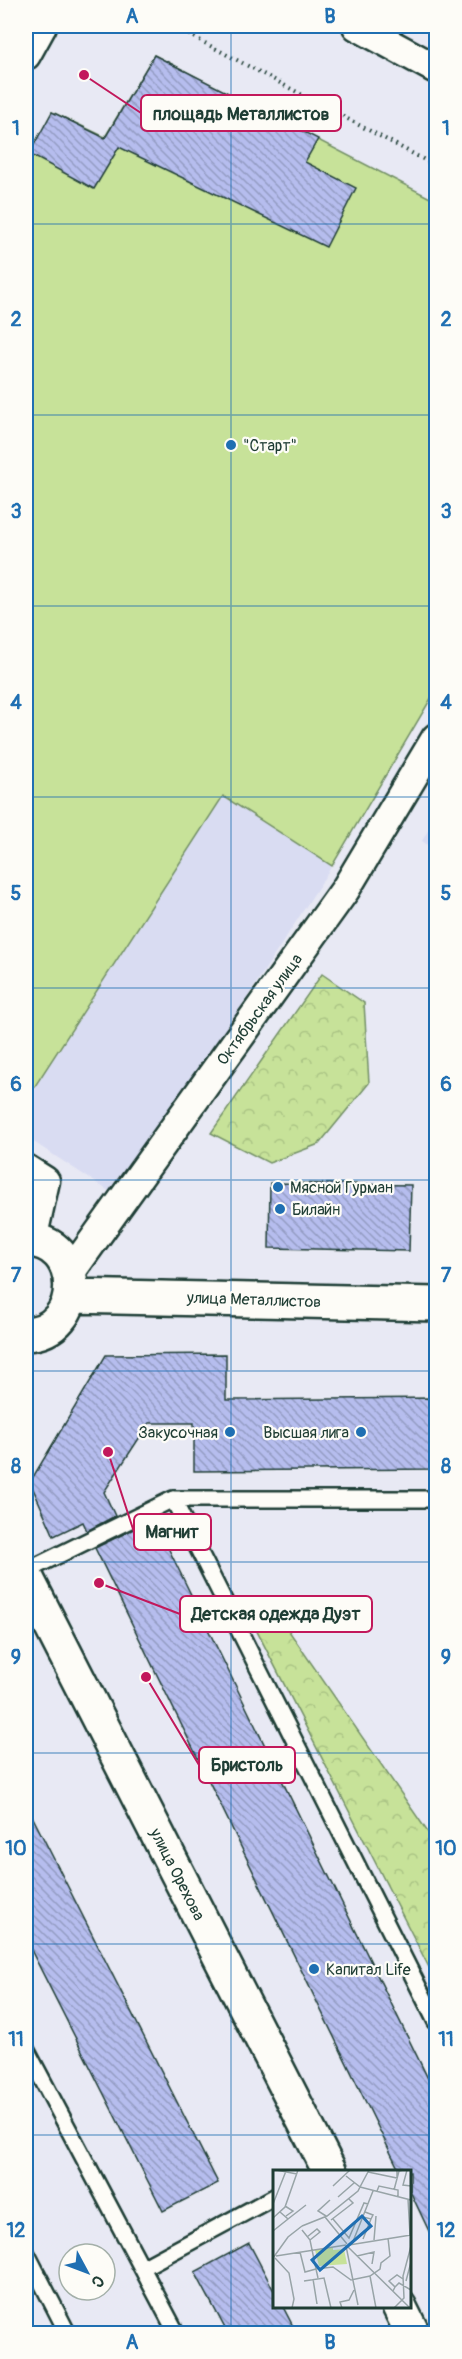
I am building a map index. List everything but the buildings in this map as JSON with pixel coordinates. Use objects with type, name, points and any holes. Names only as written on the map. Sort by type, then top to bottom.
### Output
[{"type":"street","points":[[26,55],[42,26]]},
{"type":"street","points":[[357,26],[436,69]]},
{"type":"street","name":"Октябрьская улица","points":[[70,1284],[345,890],[436,738]]},
{"type":"street","points":[[26,1169],[45,1181],[29,1240],[45,1244],[56,1251],[64,1261],[70,1284],[66,1309],[58,1321],[46,1329],[26,1334]]},
{"type":"street","name":"улица Металлистов","points":[[70,1284],[436,1304]]},
{"type":"street","name":"улица Орехова","points":[[26,1577],[326,2170]]},
{"type":"street","points":[[400,2308],[413,2334]]},
{"type":"lane","points":[[26,1571],[174,1498],[436,1499]]},
{"type":"lane","points":[[174,1498],[436,2022]]},
{"type":"lane","points":[[26,2049],[177,2334]]},
{"type":"lane","points":[[142,2268],[273,2198]]},
{"type":"lane","points":[[26,2252],[68,2334]]},
{"type":"path","points":[[173,26],[436,166]]},
{"type":"shaded area","points":[[223,796],[332,866],[118,1197],[26,1137],[26,1101]]},
{"type":"shaded area","points":[[436,816],[436,851],[422,841]]},
{"type":"green space","name":"\"Старт\"","points":[[154,55],[436,201],[436,690],[332,866],[223,796],[26,1100],[26,161],[52,112],[105,137]]},
{"type":"green space","points":[[322,974],[364,1003],[369,1083],[319,1144],[269,1163],[211,1133]]},
{"type":"green space","points":[[242,1602],[269,1602],[436,1844],[436,1981]]},
{"type":"place","name":"площадь Металлистов","points":[[84,75]]},
{"type":"place","name":"\"Старт\"","points":[[231,445]]},
{"type":"place","name":"Мясной Гурман","points":[[278,1187]]},
{"type":"place","name":"Билайн","points":[[280,1209]]},
{"type":"place","name":"Закусочная","points":[[230,1432]]},
{"type":"place","name":"Высшая лига","points":[[361,1432]]},
{"type":"place","name":"Магнит","points":[[108,1452]]},
{"type":"place","name":"Детская одежда Дуэт","points":[[99,1583]]},
{"type":"place","name":"Бристоль","points":[[146,1677]]},
{"type":"place","name":"Капитал Life","points":[[314,1969]]}]
